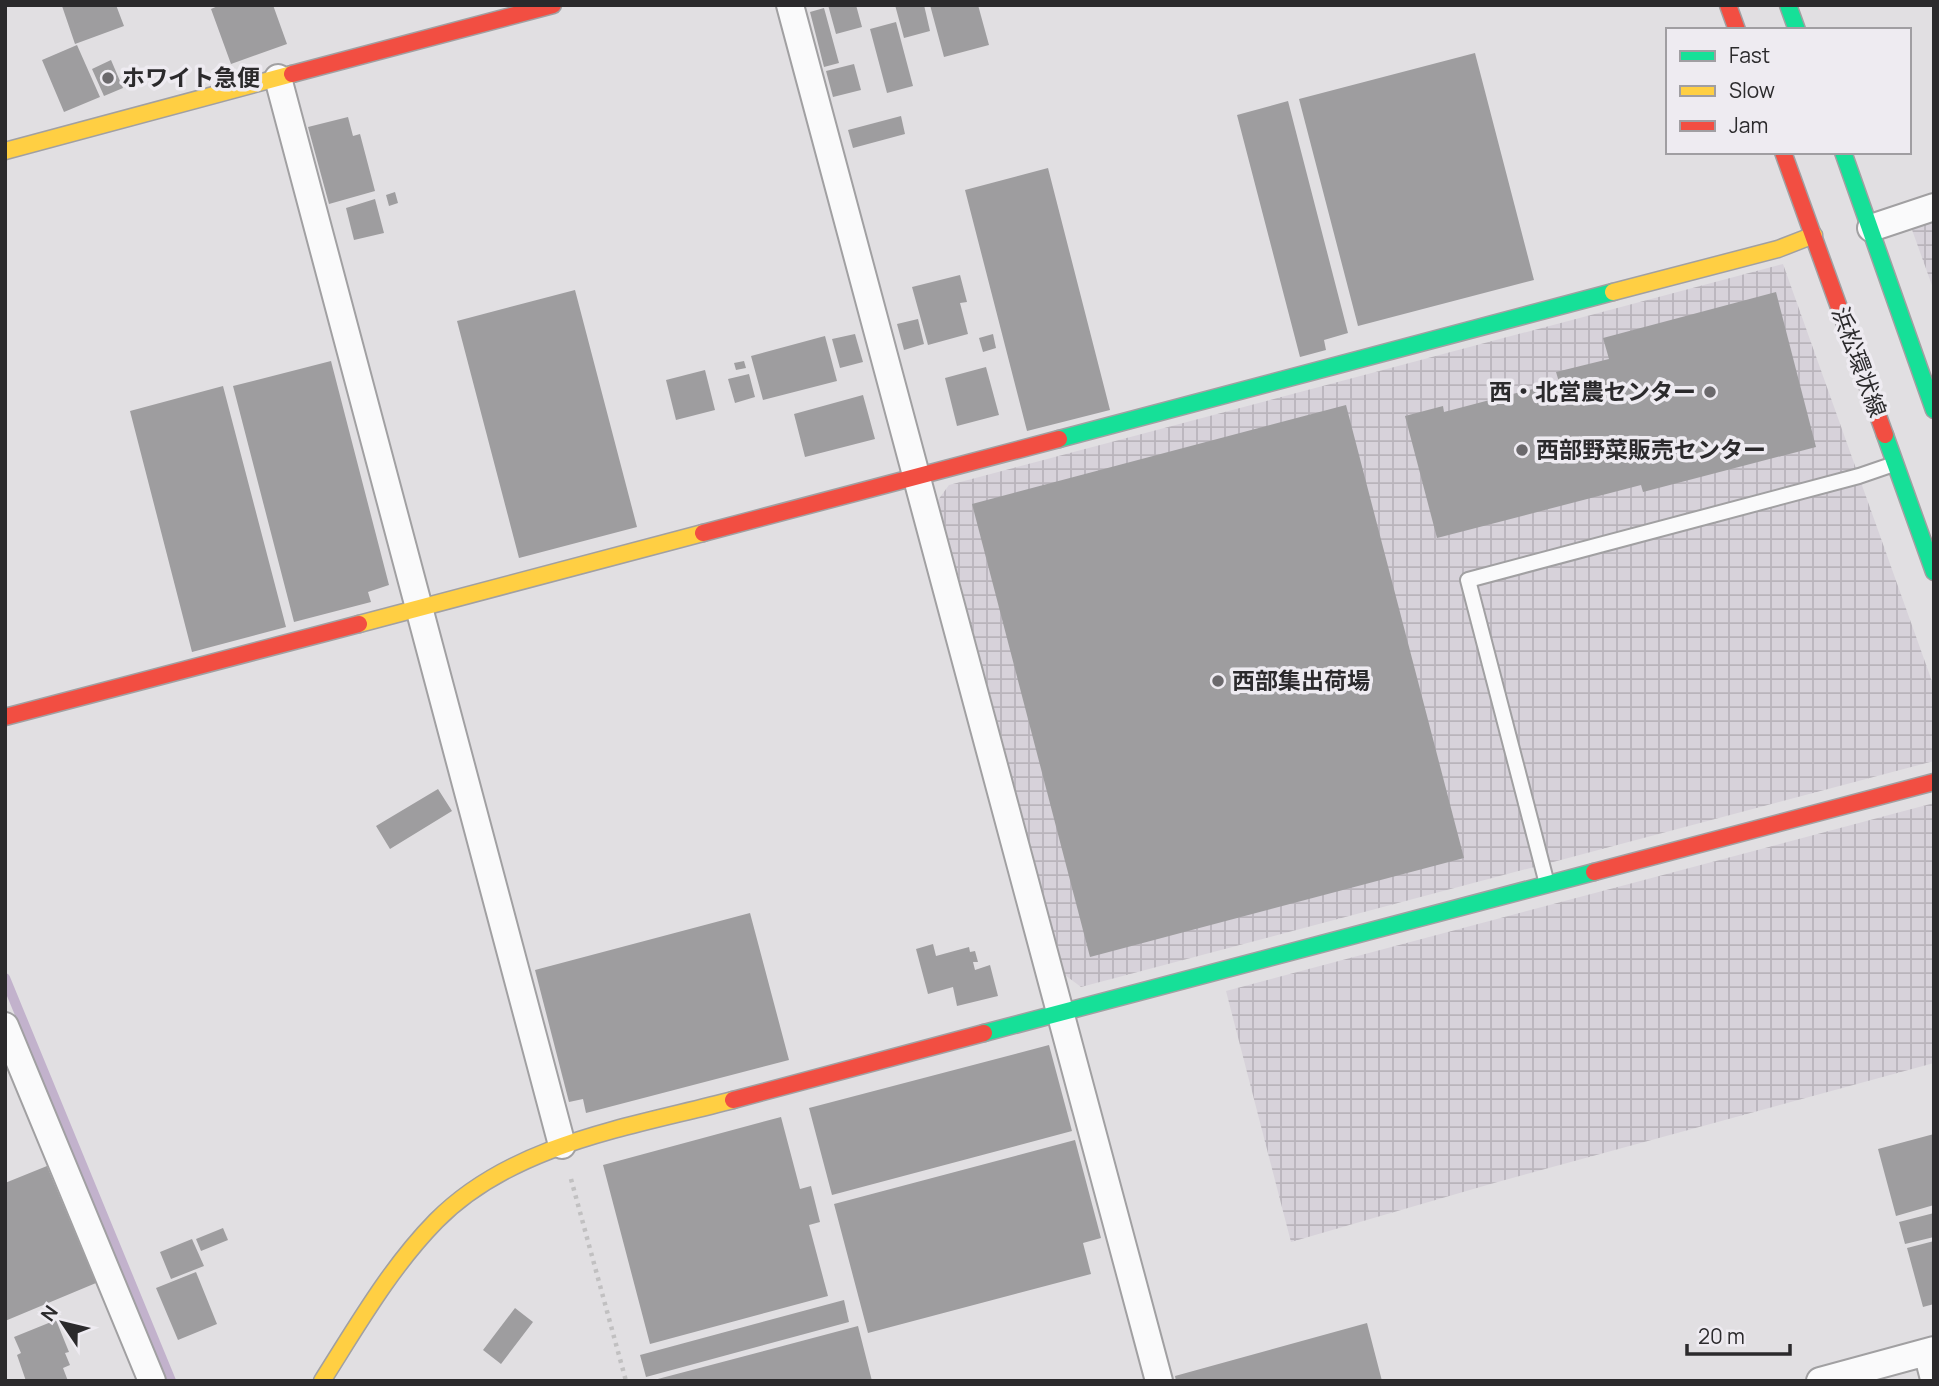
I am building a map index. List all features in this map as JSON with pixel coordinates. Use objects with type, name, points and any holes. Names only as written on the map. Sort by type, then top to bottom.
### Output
[{"type":"street","points":[[5,151],[553,5]]},
{"type":"street","points":[[790,5],[1158,1381]]},
{"type":"street","points":[[1728,5],[1736,28]]},
{"type":"street","points":[[1788,5],[1796,28]]},
{"type":"street","points":[[278,78],[562,1145]]},
{"type":"street","name":"浜松環状線","points":[[1784,154],[1934,572]]},
{"type":"street","points":[[1844,154],[1934,410]]},
{"type":"street","points":[[1871,228],[1934,207]]},
{"type":"street","points":[[5,717],[1778,248],[1814,235]]},
{"type":"street","points":[[322,1381],[392,1274],[435,1221],[488,1179],[517,1163],[562,1145],[1934,782]]},
{"type":"street","points":[[5,1026],[152,1381]]},
{"type":"street","points":[[1819,1381],[1930,1351],[1934,1379]]},
{"type":"lane","points":[[1547,884],[1468,580],[1847,480],[1895,463]]},
{"type":"path","points":[[562,1145],[626,1381]]},
{"type":"shaded area","points":[[1934,221],[1934,291],[1911,227]]},
{"type":"shaded area","points":[[1783,264],[1934,687],[1934,761],[1081,987],[1065,975],[938,500],[949,485]]},
{"type":"shaded area","points":[[1934,803],[1934,1063],[1494,1183],[1291,1242],[1226,991]]},
{"type":"building","points":[[116,5],[124,26],[75,44],[62,6]]},
{"type":"building","points":[[220,5],[273,5],[287,44],[231,64],[211,9]]},
{"type":"building","points":[[828,5],[856,5],[862,27],[836,34]]},
{"type":"building","points":[[895,5],[924,5],[930,31],[904,38]]},
{"type":"building","points":[[930,5],[978,5],[989,45],[944,57]]},
{"type":"building","points":[[824,8],[839,63],[824,67],[810,12]]},
{"type":"building","points":[[896,22],[913,86],[887,93],[870,29]]},
{"type":"building","points":[[77,45],[100,97],[64,112],[42,60]]},
{"type":"building","points":[[1475,53],[1534,280],[1358,326],[1299,99]]},
{"type":"building","name":"ホワイト急便","points":[[111,60],[123,88],[104,96],[92,69]]},
{"type":"building","points":[[854,64],[861,90],[833,97],[826,71]]},
{"type":"building","points":[[1288,101],[1348,333],[1324,340],[1326,350],[1300,357],[1237,115]]},
{"type":"building","points":[[901,116],[905,134],[853,148],[848,130]]},
{"type":"building","points":[[348,117],[353,136],[360,134],[375,191],[329,204],[308,127]]},
{"type":"building","points":[[1048,168],[1110,410],[1027,431],[965,190]]},
{"type":"building","points":[[395,192],[398,203],[389,206],[386,195]]},
{"type":"building","points":[[375,199],[384,233],[354,240],[346,208]]},
{"type":"building","points":[[960,275],[967,302],[960,303],[968,334],[928,345],[912,287]]},
{"type":"building","points":[[575,290],[637,527],[519,558],[457,321]]},
{"type":"building","points":[[1776,292],[1816,447],[1643,492],[1641,485],[1437,538],[1405,416],[1443,406],[1444,412],[1559,382],[1556,372],[1609,359],[1603,338]]},
{"type":"building","points":[[918,319],[924,344],[904,350],[897,324]]},
{"type":"building","points":[[855,334],[863,362],[840,368],[832,339]]},
{"type":"building","points":[[993,334],[996,348],[983,352],[979,338]]},
{"type":"building","points":[[825,336],[837,381],[763,400],[751,356]]},
{"type":"building","points":[[331,361],[389,585],[368,592],[371,602],[294,622],[233,386]]},
{"type":"building","points":[[744,361],[746,368],[736,370],[734,363]]},
{"type":"building","points":[[986,367],[999,415],[957,426],[945,378]]},
{"type":"building","points":[[705,370],[715,410],[676,420],[666,380]]},
{"type":"building","points":[[749,374],[755,397],[735,403],[728,379]]},
{"type":"building","points":[[223,386],[286,627],[192,652],[130,411]]},
{"type":"building","points":[[863,395],[875,439],[805,457],[794,414]]},
{"type":"building","name":"西部集出荷場","points":[[1346,405],[1464,858],[1090,957],[972,504]]},
{"type":"building","points":[[438,789],[452,811],[390,849],[376,826]]},
{"type":"building","points":[[750,913],[789,1060],[586,1113],[583,1099],[569,1102],[535,970]]},
{"type":"building","points":[[933,944],[936,956],[969,947],[970,952],[975,951],[978,962],[973,962],[975,970],[990,965],[998,996],[957,1006],[953,987],[928,994],[916,949]]},
{"type":"building","points":[[1049,1045],[1072,1131],[832,1195],[809,1108]]},
{"type":"building","points":[[781,1117],[800,1189],[811,1186],[820,1222],[809,1225],[828,1296],[650,1344],[603,1165]]},
{"type":"building","points":[[1934,1134],[1934,1205],[1896,1216],[1878,1149]]},
{"type":"building","points":[[1075,1140],[1101,1238],[1083,1243],[1091,1274],[868,1333],[834,1204]]},
{"type":"building","points":[[47,1166],[96,1283],[5,1321],[5,1183]]},
{"type":"building","points":[[1934,1213],[1934,1237],[1905,1244],[1899,1222]]},
{"type":"building","points":[[223,1228],[228,1240],[201,1251],[196,1239]]},
{"type":"building","points":[[192,1239],[204,1266],[171,1279],[160,1252]]},
{"type":"building","points":[[1934,1241],[1934,1304],[1923,1307],[1907,1248]]},
{"type":"building","points":[[196,1272],[217,1324],[178,1340],[156,1288]]},
{"type":"building","points":[[844,1300],[849,1322],[646,1377],[640,1355]]},
{"type":"building","points":[[515,1308],[533,1322],[501,1364],[483,1350]]},
{"type":"building","points":[[56,1320],[69,1352],[65,1353],[70,1365],[63,1368],[68,1381],[26,1381],[17,1355],[21,1353],[14,1337]]},
{"type":"building","points":[[1367,1323],[1382,1381],[1176,1381],[1175,1376]]},
{"type":"building","points":[[858,1326],[872,1381],[654,1380]]},
{"type":"waterway","points":[[5,978],[171,1381]]},
{"type":"traffic: fast","points":[[1788,5],[1796,28]]},
{"type":"traffic: fast","points":[[1844,154],[1934,410]]},
{"type":"traffic: fast","points":[[1059,439],[1613,292]]},
{"type":"traffic: fast","points":[[1885,435],[1934,572]]},
{"type":"traffic: fast","points":[[984,1033],[1594,872]]},
{"type":"traffic: slow","points":[[5,151],[292,74]]},
{"type":"traffic: slow","points":[[1613,292],[1778,249],[1814,235]]},
{"type":"traffic: slow","points":[[359,624],[703,533]]},
{"type":"traffic: slow","points":[[322,1381],[404,1258],[436,1221],[467,1195],[501,1173],[575,1141],[733,1100]]},
{"type":"traffic: jam","points":[[292,74],[553,5]]},
{"type":"traffic: jam","points":[[1728,5],[1736,28]]},
{"type":"traffic: jam","points":[[1784,154],[1885,435]]},
{"type":"traffic: jam","points":[[703,533],[1059,439]]},
{"type":"traffic: jam","points":[[5,717],[359,624]]},
{"type":"traffic: jam","points":[[1594,872],[1934,782]]},
{"type":"traffic: jam","points":[[733,1100],[984,1033]]},
{"type":"place","name":"ホワイト急便","points":[[108,78]]},
{"type":"place","name":"西・北営農センター","points":[[1710,392]]},
{"type":"place","name":"西部野菜販売センター","points":[[1522,450]]},
{"type":"place","name":"西部集出荷場","points":[[1218,681]]}]
